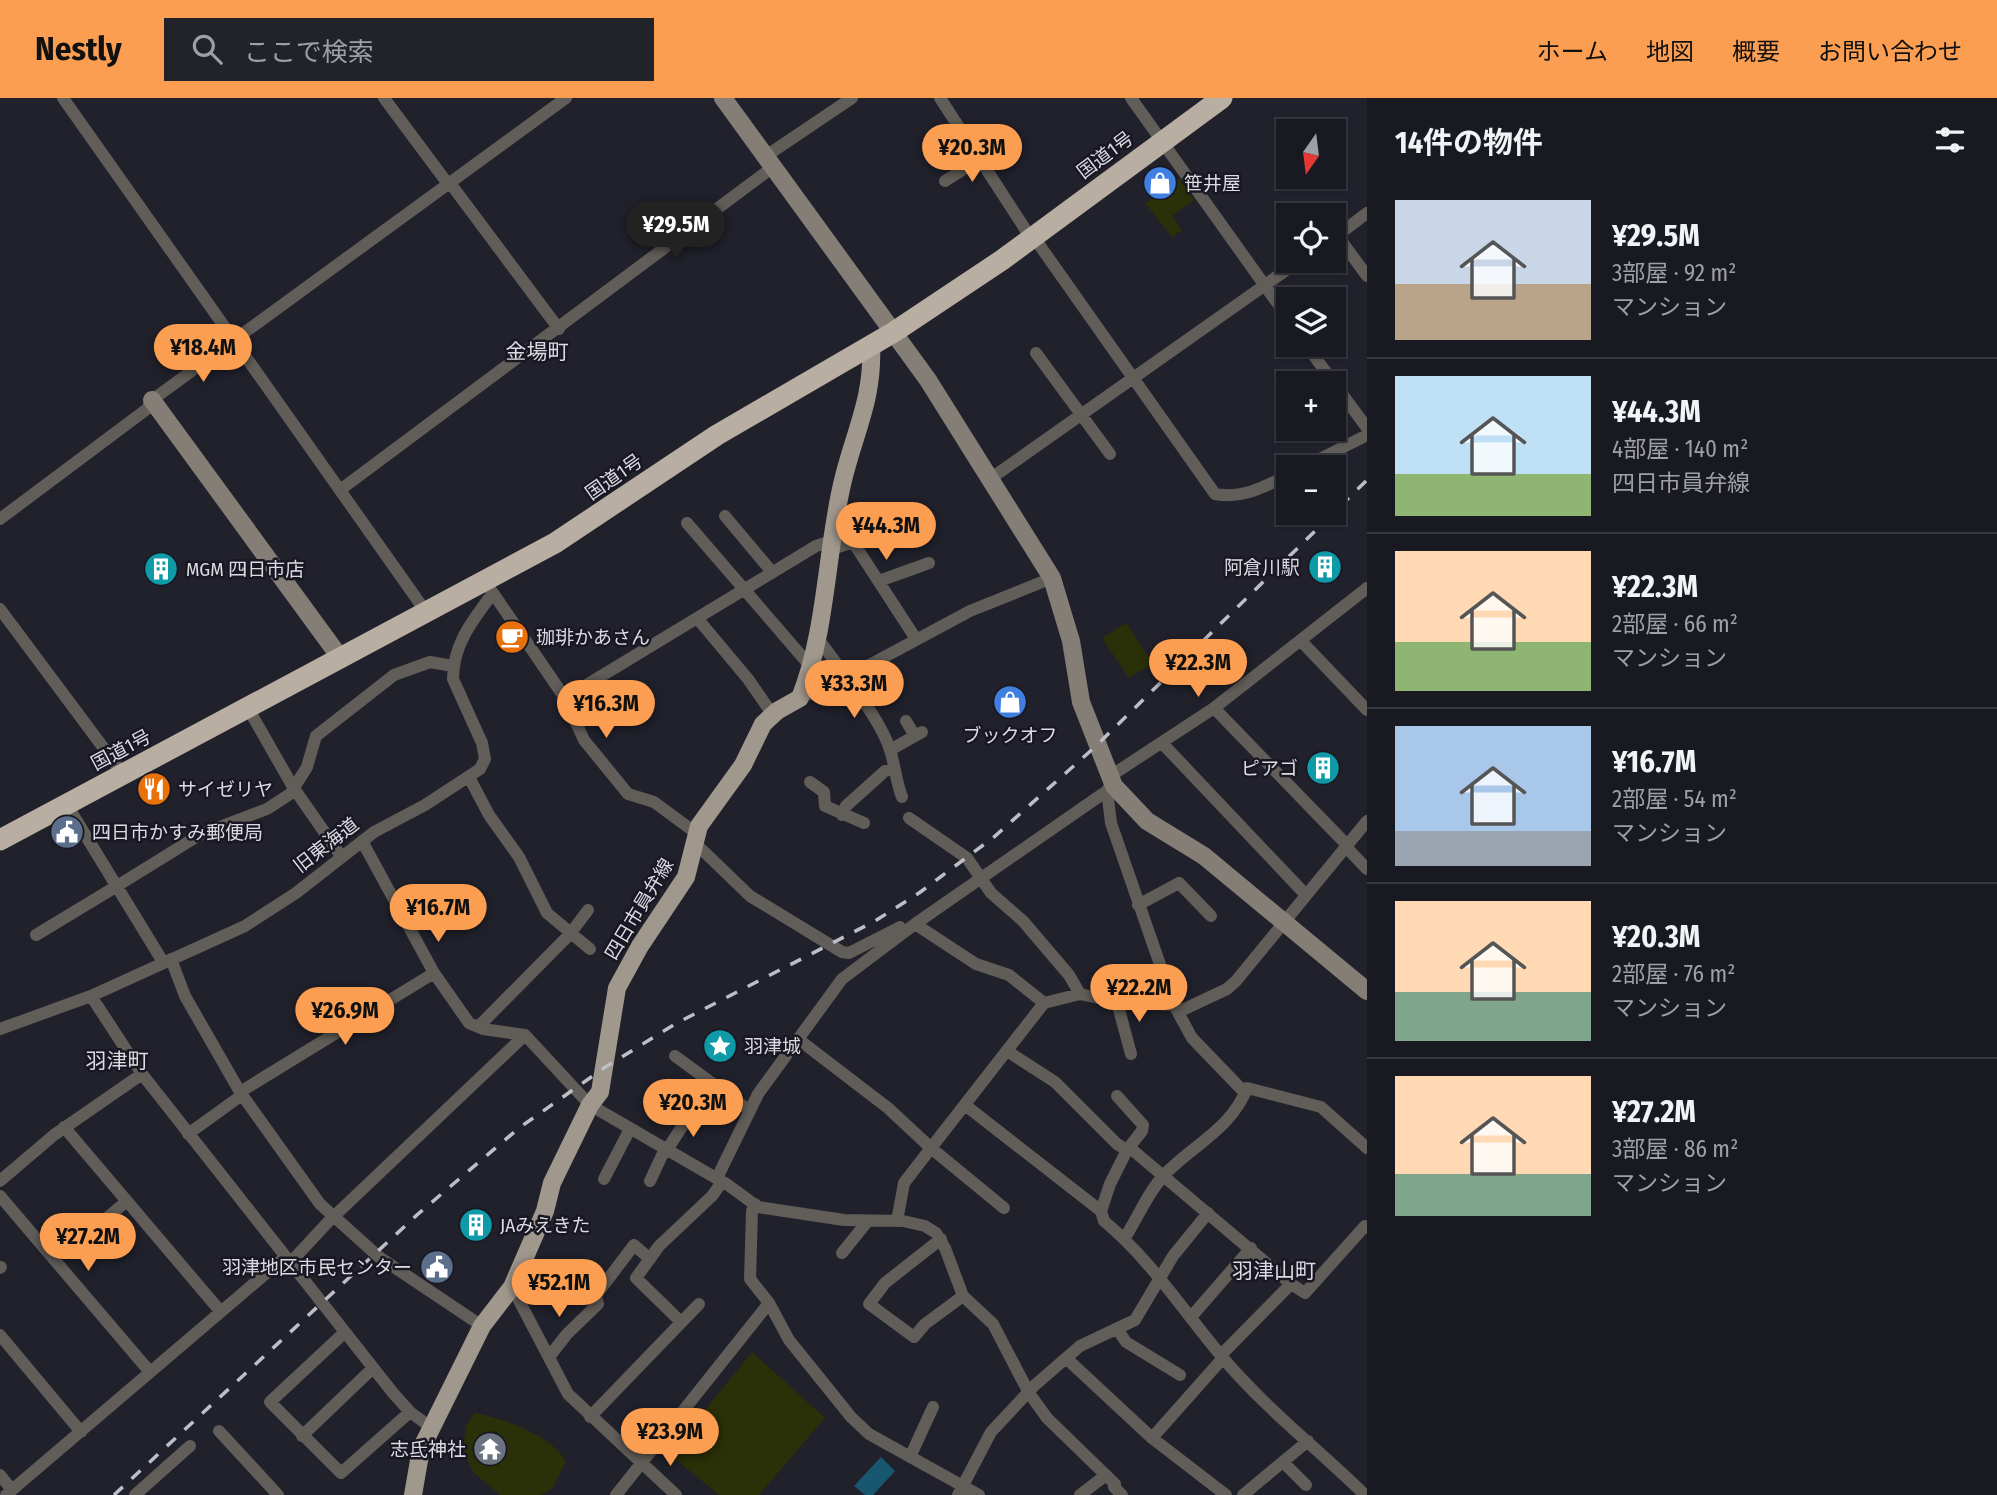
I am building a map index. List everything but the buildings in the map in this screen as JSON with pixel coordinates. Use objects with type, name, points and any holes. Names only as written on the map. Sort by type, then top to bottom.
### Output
[{"type":"highway","name":"国道1号","points":[[0,840],[248,708],[338,656],[426,612],[488,587],[717,435],[894,332],[1032,237],[1222,98]]},
{"type":"main road","points":[[800,698],[811,667],[841,487],[870,388],[871,344]]},
{"type":"main road","name":"四日市員弁線","points":[[413,1495],[421,1449],[482,1326],[512,1287],[545,1211],[552,1183],[602,1085],[619,983],[661,912],[686,877],[696,838],[708,811],[743,765],[763,724],[800,698]]},
{"type":"street","points":[[63,98],[426,612]]},
{"type":"street","points":[[384,98],[559,329]]},
{"type":"street","points":[[0,519],[147,409],[152,400],[566,98]]},
{"type":"street","points":[[723,98],[894,332],[1052,578],[1071,641],[1081,702],[1110,784],[1111,823],[1176,1008],[1192,1038],[1245,1093]]},
{"type":"street","points":[[340,490],[559,329],[852,98]]},
{"type":"street","points":[[940,98],[1032,237],[1215,494],[1260,491],[1276,482]]},
{"type":"street","points":[[1131,98],[1276,303]]},
{"type":"street","points":[[945,181],[980,159]]},
{"type":"street","points":[[1346,229],[1367,214]]},
{"type":"street","points":[[1346,250],[1367,275]]},
{"type":"street","points":[[990,479],[1281,273]]},
{"type":"street","points":[[1035,353],[1110,454]]},
{"type":"street","points":[[1315,357],[1367,428]]},
{"type":"street","points":[[152,400],[338,656]]},
{"type":"street","points":[[1328,455],[1367,435]]},
{"type":"street","points":[[725,516],[772,572]]},
{"type":"street","points":[[687,523],[811,667]]},
{"type":"street","points":[[565,698],[772,572],[830,545],[853,541],[916,639]]},
{"type":"street","points":[[878,581],[929,563]]},
{"type":"street","points":[[800,698],[846,677],[970,611],[1052,578]]},
{"type":"street","points":[[590,948],[547,913],[519,857],[489,815],[470,779],[484,764],[485,752],[457,692],[453,666],[464,634],[488,587],[565,698],[584,740],[628,794],[653,802],[696,838],[750,896],[842,952],[849,953],[907,923],[966,958],[1009,975],[1044,1003]]},
{"type":"street","points":[[680,1321],[636,1278],[720,1180],[750,1111],[842,979],[1110,784],[1162,743],[1214,708],[1366,591]]},
{"type":"street","points":[[0,609],[123,774]]},
{"type":"street","points":[[697,618],[748,679],[773,715]]},
{"type":"street","points":[[816,636],[846,677],[890,750],[902,797]]},
{"type":"street","points":[[1301,641],[1367,710]]},
{"type":"street","points":[[36,935],[201,834],[267,809],[296,788],[311,757],[316,736],[402,670],[422,663],[453,666]]},
{"type":"street","points":[[248,708],[341,856]]},
{"type":"street","points":[[1214,708],[1367,869]]},
{"type":"street","points":[[890,750],[918,734],[906,720]]},
{"type":"street","points":[[1162,743],[1306,895]]},
{"type":"street","points":[[842,815],[846,806],[886,771],[893,769]]},
{"type":"street","name":"旧東海道","points":[[0,1028],[91,996],[245,926],[296,893],[362,841],[470,779]]},
{"type":"street","points":[[810,782],[824,792],[825,806],[864,822]]},
{"type":"street","points":[[1110,784],[1147,821],[1204,856],[1367,991]]},
{"type":"street","points":[[67,805],[167,960],[241,1094],[297,1175],[332,1218],[379,1258],[482,1326]]},
{"type":"street","points":[[909,818],[967,858],[991,893],[1023,921],[1069,975],[1080,994]]},
{"type":"street","points":[[897,1221],[904,1183],[1044,1003],[1080,994],[1117,1002],[1176,1008],[1227,989],[1367,821]]},
{"type":"street","points":[[362,841],[434,973],[469,1023],[525,1035],[590,1105],[720,1180],[755,1204],[867,1222],[897,1221],[925,1226],[941,1238],[963,1296],[993,1324],[1029,1393],[1046,1418],[1106,1475],[1122,1495]]},
{"type":"street","points":[[1138,905],[1179,883],[1211,916]]},
{"type":"street","points":[[478,1027],[570,934],[588,910]]},
{"type":"street","points":[[188,1134],[241,1094],[434,973]]},
{"type":"street","points":[[91,996],[142,1074],[287,1261],[410,1412],[432,1428]]},
{"type":"street","points":[[1117,1002],[1131,1054]]},
{"type":"street","points":[[0,1475],[9,1492],[221,1312],[287,1261],[525,1035]]},
{"type":"street","points":[[798,1039],[888,1108],[931,1148],[1004,1208]]},
{"type":"street","points":[[1007,1051],[1055,1082],[1117,1144],[1128,1148],[1305,1293],[1364,1226],[1367,1228]]},
{"type":"street","points":[[675,1056],[750,1111]]},
{"type":"street","points":[[0,1181],[64,1127],[142,1074]]},
{"type":"street","points":[[1124,1239],[1163,1176],[1232,1116],[1247,1088],[1321,1107],[1367,1148]]},
{"type":"street","points":[[1101,1212],[1110,1184],[1143,1125],[1117,1096]]},
{"type":"street","points":[[965,1105],[1101,1212],[1104,1221],[1161,1278],[1222,1356],[1264,1402],[1364,1495]]},
{"type":"street","points":[[650,1181],[666,1150],[692,1111]]},
{"type":"street","points":[[64,1127],[221,1312]]},
{"type":"street","points":[[604,1179],[630,1129]]},
{"type":"street","points":[[0,1196],[150,1372]]},
{"type":"street","points":[[71,1248],[127,1201]]},
{"type":"street","points":[[755,1204],[752,1211],[750,1279],[769,1303],[789,1340],[829,1394],[869,1434],[961,1490],[979,1495]]},
{"type":"street","points":[[961,1490],[992,1432],[1029,1393],[1080,1346],[1135,1320],[1173,1256],[1208,1213]]},
{"type":"street","points":[[842,1253],[867,1222]]},
{"type":"street","points":[[941,1238],[885,1283],[869,1304],[914,1337],[925,1324],[963,1296]]},
{"type":"street","points":[[596,1295],[634,1245],[650,1259]]},
{"type":"street","points":[[1191,1317],[1251,1248]]},
{"type":"street","points":[[549,1357],[567,1334],[598,1304],[596,1295],[559,1269]]},
{"type":"street","points":[[1152,1438],[1222,1356],[1291,1284]]},
{"type":"street","points":[[512,1287],[568,1394],[676,1495]]},
{"type":"street","points":[[616,1495],[642,1465],[731,1347],[769,1303]]},
{"type":"street","points":[[590,1417],[699,1304]]},
{"type":"street","points":[[1118,1330],[1126,1342],[1180,1375]]},
{"type":"street","points":[[344,1333],[270,1402],[341,1473],[410,1412]]},
{"type":"street","points":[[0,1335],[81,1432]]},
{"type":"street","points":[[1066,1358],[1152,1438],[1226,1495]]},
{"type":"street","points":[[302,1436],[373,1368]]},
{"type":"street","points":[[910,1457],[933,1407]]},
{"type":"street","points":[[219,1431],[278,1495]]},
{"type":"street","points":[[1243,1495],[1308,1441]]},
{"type":"street","points":[[141,1493],[190,1446]]},
{"type":"street","points":[[1283,1462],[1306,1485]]},
{"type":"street","points":[[1080,1495],[1106,1475]]},
{"type":"green space","points":[[1179,178],[1194,200],[1172,216],[1182,230],[1172,237],[1145,203],[1166,191],[1165,188]]},
{"type":"green space","points":[[1126,623],[1153,663],[1129,678],[1102,638]]},
{"type":"green space","points":[[752,1352],[825,1418],[759,1495],[719,1495],[669,1454]]},
{"type":"green space","points":[[475,1413],[525,1429],[559,1451],[566,1461],[553,1488],[541,1495],[500,1495],[472,1471],[463,1448],[466,1426]]},
{"type":"water","points":[[881,1457],[895,1471],[873,1495],[865,1495],[854,1486]]},
{"type":"railway","points":[[114,1495],[418,1214],[519,1128],[604,1068],[675,1024],[875,921],[919,893],[994,837],[1096,746],[1367,480]]},
{"type":"place","name":"笹井屋","points":[[1160,183]]},
{"type":"place","name":"阿倉川駅","points":[[1325,567]]},
{"type":"place","name":"MGM 四日市店","points":[[161,569]]},
{"type":"place","name":"珈琲かあさん","points":[[512,637]]},
{"type":"place","name":"ブックオフ","points":[[1010,702]]},
{"type":"place","name":"ピアゴ","points":[[1323,768]]},
{"type":"place","name":"サイゼリヤ","points":[[154,789]]},
{"type":"place","name":"四日市かすみ郵便局","points":[[67,832]]},
{"type":"place","name":"羽津城","points":[[720,1046]]},
{"type":"place","name":"JAみえきた","points":[[476,1225]]},
{"type":"place","name":"羽津地区市民センター","points":[[437,1267]]},
{"type":"place","name":"志氐神社","points":[[490,1449]]},
{"type":"district","name":"金場町","points":[[537,352]]},
{"type":"district","name":"羽津町","points":[[117,1061]]},
{"type":"district","name":"羽津山町","points":[[1274,1271]]}]
